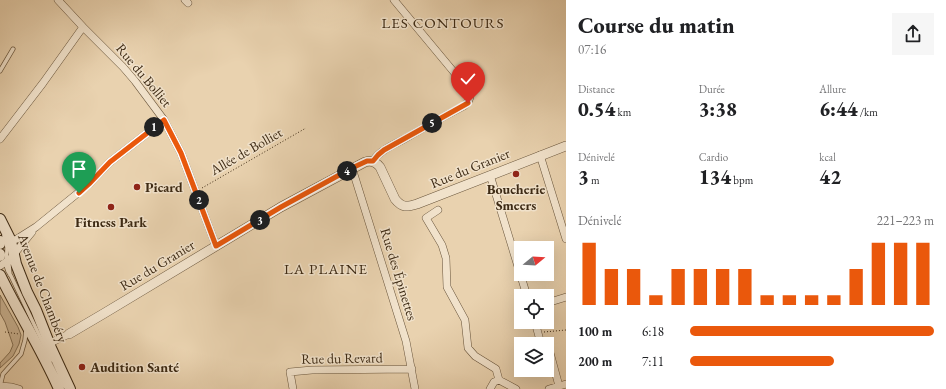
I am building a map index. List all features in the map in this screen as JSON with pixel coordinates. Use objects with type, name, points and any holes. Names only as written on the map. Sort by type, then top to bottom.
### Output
[{"type":"main road","name":"Avenue de Chambéry","points":[[0,218],[5,253],[36,310],[47,341],[70,389]]},
{"type":"main road","name":"Avenue de Chambéry","points":[[0,275],[28,329],[40,348],[59,389]]},
{"type":"street","name":"Rue du Bolliet","points":[[58,0],[136,81],[164,120],[181,153],[216,246]]},
{"type":"street","points":[[373,161],[384,150],[464,106],[469,102],[470,96],[468,89],[394,0]]},
{"type":"street","points":[[0,139],[43,83],[83,27]]},
{"type":"street","points":[[5,253],[89,184],[110,162],[164,120]]},
{"type":"street","name":"Rue du Granier","points":[[47,341],[69,334],[281,207],[367,161],[377,163],[392,194],[398,203],[405,207],[417,204],[566,146]]},
{"type":"street","points":[[540,155],[566,240]]},
{"type":"street","name":"Rue des Épinettes","points":[[352,168],[406,341],[415,389]]},
{"type":"street","points":[[490,175],[526,289]]},
{"type":"street","points":[[438,210],[426,218],[442,245],[446,258],[447,287],[465,320],[468,348],[475,356],[496,369],[499,380],[516,389]]},
{"type":"street","points":[[5,253],[17,239],[36,227]]},
{"type":"street","points":[[554,301],[566,297]]},
{"type":"street","points":[[537,329],[539,337]]},
{"type":"street","points":[[549,389],[562,385],[554,363]]},
{"type":"street","name":"Rue du Revard","points":[[293,389],[290,372],[312,370],[412,369]]},
{"type":"street","points":[[490,389],[494,382],[499,380]]},
{"type":"street","points":[[0,387],[12,386],[19,389]]},
{"type":"lane","points":[[0,72],[13,49]]},
{"type":"lane","points":[[0,228],[4,237],[7,271],[28,329],[52,362]]},
{"type":"lane","points":[[5,253],[9,265],[10,276]]},
{"type":"lane","points":[[28,329],[47,341]]},
{"type":"lane","points":[[0,387],[3,374],[21,354],[28,329]]},
{"type":"path","name":"Allée de Bolliet","points":[[196,192],[306,128]]},
{"type":"path","points":[[5,332],[28,329]]},
{"type":"path","points":[[538,333],[566,330]]},
{"type":"shaded area","points":[[0,295],[21,335],[19,344],[13,356],[0,368],[0,363],[10,352],[13,345],[5,322],[0,313]]},
{"type":"place","name":"Boucherie Smeers","points":[[516,174]]},
{"type":"place","name":"Picard","points":[[137,187]]},
{"type":"place","name":"Fitness Park","points":[[111,207]]},
{"type":"place","name":"Audition Santé","points":[[82,367]]},
{"type":"district","name":"LES CONTOURS","points":[[443,22]]},
{"type":"district","name":"LA PLAINE","points":[[326,268]]},
{"type":"route","points":[[79,193],[110,162],[164,120],[181,153],[216,246],[281,207],[352,168],[367,161],[373,161],[384,150],[468,103]]}]
